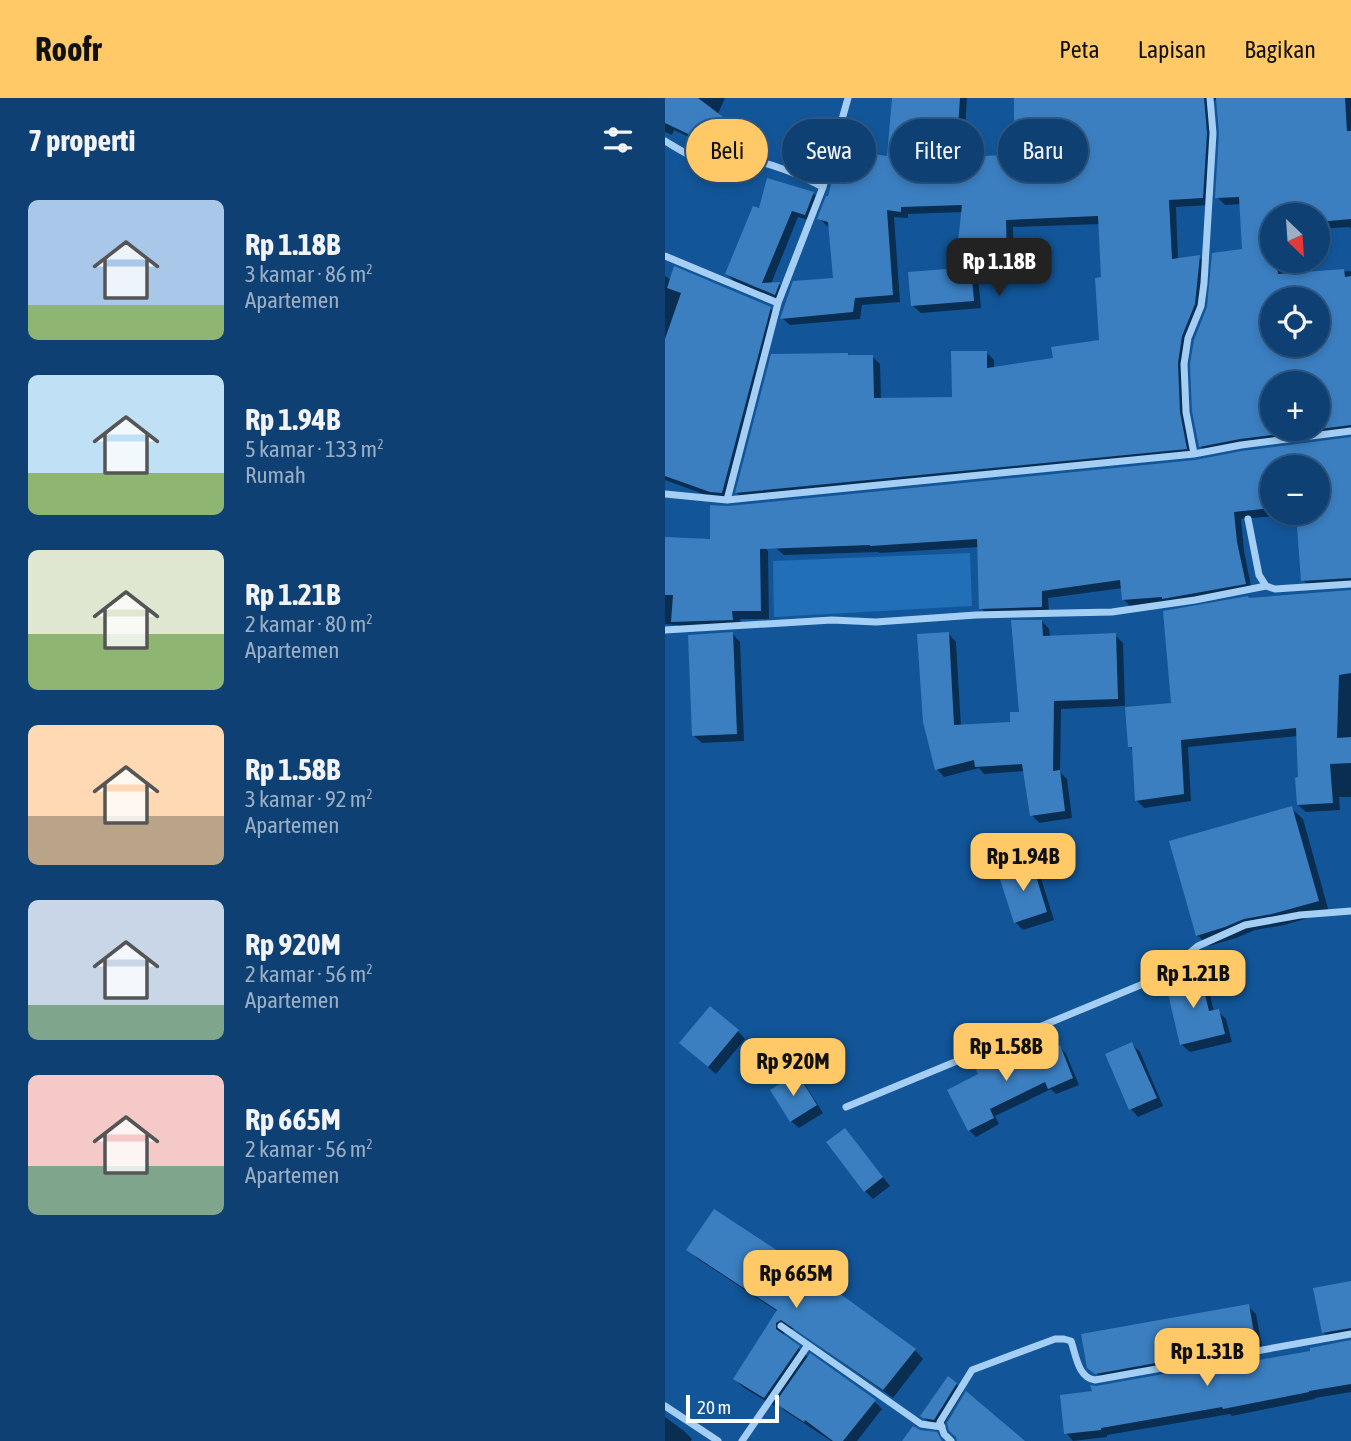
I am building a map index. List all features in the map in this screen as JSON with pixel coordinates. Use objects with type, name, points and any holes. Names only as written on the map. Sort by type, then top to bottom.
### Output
[{"type":"street","points":[[727,500],[778,303],[823,187],[848,98]]},
{"type":"street","points":[[1194,454],[1186,412],[1184,364],[1188,338],[1201,306],[1204,283],[1213,132],[1210,98]]},
{"type":"street","points":[[665,141],[699,160],[711,163],[746,159],[793,172],[823,187]]},
{"type":"street","points":[[665,256],[778,303]]},
{"type":"street","points":[[665,494],[727,500],[1194,454],[1351,431]]},
{"type":"street","points":[[1248,519],[1259,575],[1266,586]]},
{"type":"street","points":[[665,630],[832,621],[876,622],[977,615],[1112,612],[1266,586],[1275,589],[1351,584]]},
{"type":"street","points":[[846,1107],[1143,984],[1174,966],[1198,946],[1245,925],[1300,915],[1351,911]]},
{"type":"street","points":[[781,1326],[921,1424],[942,1427]]},
{"type":"street","points":[[951,1441],[944,1434],[940,1422],[971,1370],[1055,1339],[1071,1341],[1081,1373],[1089,1380],[1095,1380],[1351,1334]]},
{"type":"street","points":[[741,1441],[808,1345]]},
{"type":"street","points":[[665,1406],[718,1441]]},
{"type":"shaded area","points":[[970,553],[972,606],[774,617],[773,561]]},
{"type":"building","points":[[665,98],[698,98],[726,119],[686,119],[686,133],[665,123]]},
{"type":"building","points":[[892,98],[960,98],[959,119],[890,119]]},
{"type":"building","points":[[1014,98],[1204,98],[1207,133],[1203,198],[1169,200],[1172,259],[1200,255],[1195,304],[1182,336],[1178,363],[1180,412],[1187,449],[735,493],[771,354],[873,355],[874,398],[952,397],[951,351],[987,351],[987,368],[1053,358],[1051,347],[1099,340],[1095,278],[1101,277],[1098,216],[1006,220],[1007,258],[956,260],[962,205],[901,207],[901,212],[887,210],[893,295],[855,298],[853,312],[780,319],[793,281],[833,278],[828,222],[817,219],[832,182],[876,182],[876,154],[887,156],[890,121],[890,182],[984,182],[984,156],[998,155],[998,182],[1088,182],[1088,119],[1014,119]]},
{"type":"building","points":[[1216,98],[1345,98],[1347,131],[1351,131],[1351,219],[1330,221],[1330,203],[1260,203],[1260,273],[1330,273],[1330,270],[1344,269],[1345,277],[1351,276],[1351,425],[1330,428],[1330,371],[1260,371],[1260,436],[1199,447],[1192,411],[1190,364],[1194,340],[1207,307],[1212,253],[1242,249],[1239,197],[1215,198],[1219,133]]},
{"type":"building","points":[[768,178],[814,192],[805,215],[792,211],[762,283],[780,282],[775,295],[725,274],[753,206],[759,208]]},
{"type":"building","points":[[674,266],[771,307],[722,493],[710,492],[665,476],[665,339],[681,293],[667,288]]},
{"type":"building","points":[[971,267],[974,301],[911,306],[908,272]]},
{"type":"building","points":[[1351,437],[1351,578],[1301,581],[1297,525],[1330,525],[1330,455],[1260,455],[1260,509],[1234,512],[1246,584],[1162,599],[1122,600],[1120,580],[1042,591],[1042,607],[979,609],[977,539],[760,549],[761,611],[732,611],[733,620],[671,622],[673,595],[665,595],[665,537],[710,539],[710,505],[728,506],[1195,460]]},
{"type":"building","points":[[1351,590],[1351,673],[1339,675],[1337,738],[1351,737],[1351,763],[1330,764],[1333,803],[1297,805],[1296,728],[1181,740],[1184,794],[1135,801],[1132,747],[1128,747],[1125,707],[1171,703],[1163,611],[1248,596]]},
{"type":"building","points":[[1011,620],[1042,620],[1043,636],[1116,633],[1118,699],[1054,701],[1053,771],[1060,770],[1065,811],[1030,816],[1022,764],[975,767],[974,760],[935,770],[923,722],[917,634],[949,632],[954,725],[1010,722],[1010,712],[1019,712]]},
{"type":"building","points":[[733,632],[737,734],[692,736],[688,635]]},
{"type":"building","points":[[1292,806],[1319,901],[1244,919],[1196,936],[1169,841]]},
{"type":"building","points":[[1032,863],[1047,912],[1014,923],[998,873]]},
{"type":"building","points":[[1200,973],[1209,1011],[1219,1009],[1225,1034],[1180,1045],[1165,981]]},
{"type":"building","points":[[710,1006],[739,1030],[708,1067],[679,1043]]},
{"type":"building","points":[[1132,1042],[1157,1098],[1129,1110],[1105,1054]]},
{"type":"building","points":[[1060,1045],[1073,1078],[1048,1089],[1045,1082],[990,1109],[994,1118],[968,1131],[947,1090],[978,1074],[973,1064],[1000,1050],[1008,1066]]},
{"type":"building","points":[[797,1073],[817,1105],[790,1122],[770,1090]]},
{"type":"building","points":[[845,1128],[883,1177],[864,1192],[826,1142]]},
{"type":"building","points":[[714,1209],[813,1274],[916,1349],[883,1390],[781,1320],[776,1323],[776,1329],[800,1346],[764,1398],[733,1379],[777,1310],[686,1250]]},
{"type":"building","points":[[1351,1281],[1351,1328],[1322,1333],[1313,1288]]},
{"type":"building","points":[[1249,1304],[1256,1345],[1095,1374],[1087,1368],[1081,1334]]},
{"type":"building","points":[[1351,1340],[1351,1384],[1223,1409],[1222,1407],[1101,1430],[1064,1434],[1060,1395],[1092,1391],[1090,1385],[1259,1357],[1259,1360]]},
{"type":"building","points":[[810,1353],[876,1400],[843,1441],[833,1441],[805,1420],[804,1422],[775,1403]]},
{"type":"building","points":[[948,1376],[957,1383],[934,1420],[923,1418],[920,1416]]},
{"type":"building","points":[[966,1391],[1025,1441],[957,1441],[949,1431],[947,1423]]},
{"type":"building","points":[[913,1426],[920,1430],[937,1432],[942,1441],[902,1441]]}]
